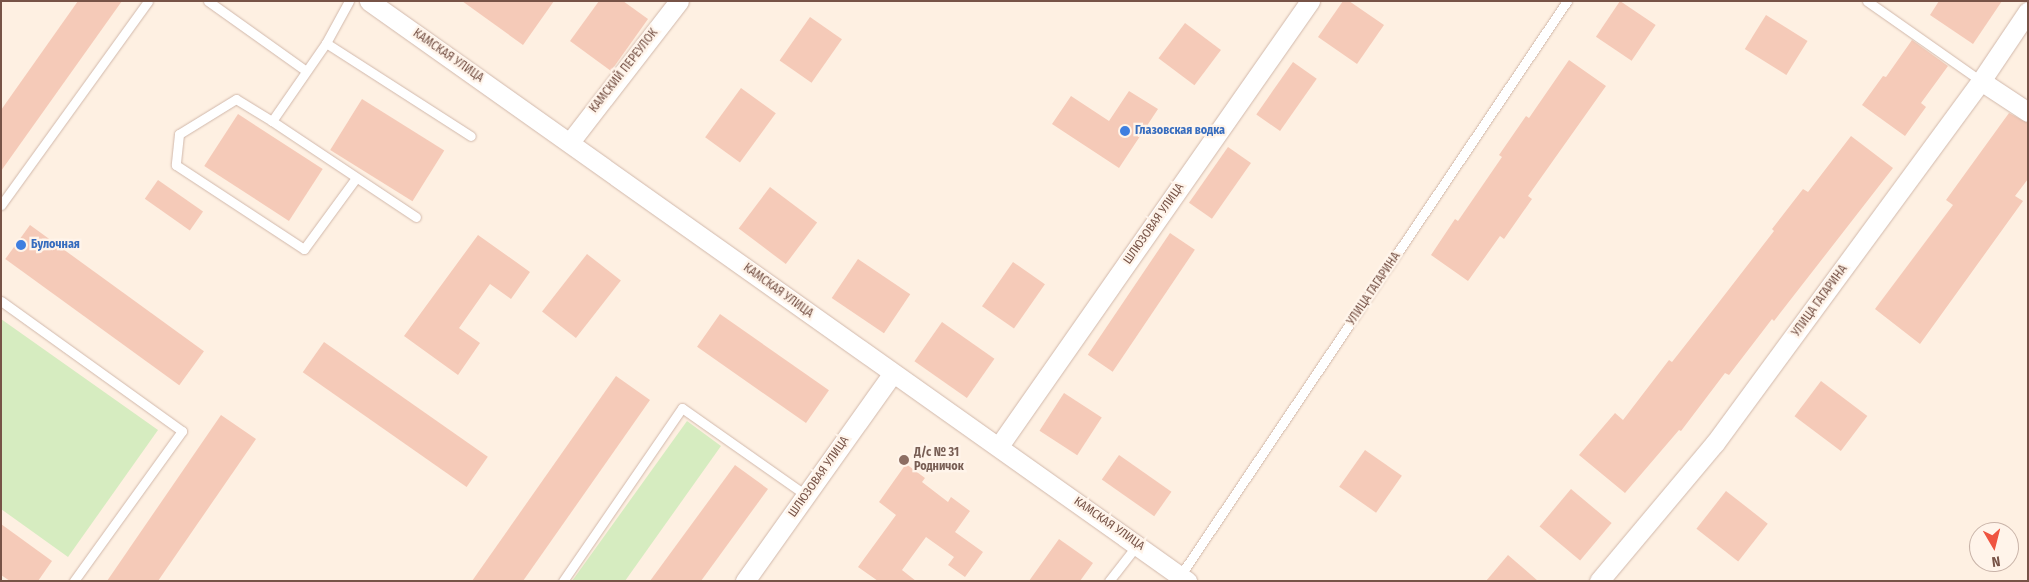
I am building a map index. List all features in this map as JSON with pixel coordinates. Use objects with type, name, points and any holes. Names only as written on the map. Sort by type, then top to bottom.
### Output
[{"type":"street","name":"КАМСКАЯ УЛИЦА","points":[[368,1],[570,142],[1183,578]]},
{"type":"street","name":"КАМСКИЙ ПЕРЕУЛОК","points":[[570,142],[679,1]]},
{"type":"street","name":"ШЛЮЗОВАЯ УЛИЦА","points":[[999,446],[1310,1]]},
{"type":"street","name":"УЛИЦА ГАГАРИНА","points":[[1599,581],[1715,443],[1981,81],[2028,11]]},
{"type":"street","points":[[1981,81],[2028,112]]},
{"type":"street","name":"ШЛЮЗОВАЯ УЛИЦА","points":[[745,581],[893,373]]},
{"type":"lane","points":[[1,205],[148,1]]},
{"type":"lane","points":[[208,1],[306,71]]},
{"type":"lane","points":[[272,121],[326,43],[349,1]]},
{"type":"lane","points":[[1867,1],[1981,81]]},
{"type":"lane","name":"УЛИЦА ГАГАРИНА","points":[[1183,578],[1563,3]]},
{"type":"lane","points":[[326,43],[471,136]]},
{"type":"lane","points":[[356,178],[304,249],[176,165],[179,134],[236,99],[416,217]]},
{"type":"lane","points":[[1,300],[182,431],[74,581]]},
{"type":"lane","points":[[563,581],[682,408],[806,495]]},
{"type":"lane","points":[[1109,581],[1137,545]]},
{"type":"green space","points":[[1,319],[158,430],[68,557],[1,509]]},
{"type":"green space","points":[[687,421],[721,446],[625,581],[572,581]]},
{"type":"building","points":[[78,1],[122,1],[1,171],[1,110]]},
{"type":"building","points":[[462,1],[554,1],[523,45]]},
{"type":"building","points":[[599,1],[623,1],[648,19],[611,71],[570,41]]},
{"type":"building","points":[[1343,1],[1349,1],[1384,25],[1357,64],[1318,37]]},
{"type":"building","points":[[1620,1],[1656,25],[1632,61],[1596,37]]},
{"type":"building","points":[[1939,1],[2002,1],[1973,44],[1930,15]]},
{"type":"building","points":[[1766,15],[1808,41],[1786,75],[1745,49]]},
{"type":"building","points":[[810,17],[842,39],[812,83],[780,60]]},
{"type":"building","points":[[1185,23],[1221,50],[1194,85],[1159,58]]},
{"type":"building","points":[[1912,40],[1948,66],[1921,103],[1926,107],[1905,136],[1862,105],[1883,76],[1886,77]]},
{"type":"building","points":[[1569,60],[1606,86],[1528,196],[1532,199],[1504,239],[1500,236],[1468,281],[1431,255],[1455,219],[1458,221],[1502,157],[1499,155],[1526,116],[1529,118]]},
{"type":"building","points":[[1293,62],[1317,79],[1280,131],[1256,114]]},
{"type":"building","points":[[741,88],[776,113],[740,163],[705,137]]},
{"type":"building","points":[[1129,91],[1158,109],[1119,168],[1052,124],[1071,96],[1109,121]]},
{"type":"building","points":[[362,99],[444,150],[412,201],[330,150]]},
{"type":"building","points":[[2009,113],[2028,123],[2028,179],[2015,196],[2023,201],[1920,344],[1875,309],[1953,205],[1946,200]]},
{"type":"building","points":[[238,114],[323,169],[289,221],[204,166]]},
{"type":"building","points":[[1851,136],[1893,168],[1774,321],[1772,319],[1729,375],[1725,373],[1681,431],[1679,430],[1625,493],[1579,455],[1615,413],[1623,420],[1669,360],[1672,362],[1716,306],[1774,231],[1772,229],[1803,189],[1808,192]]},
{"type":"building","points":[[1228,147],[1251,163],[1212,219],[1189,203]]},
{"type":"building","points":[[158,180],[203,212],[190,230],[145,199]]},
{"type":"building","points":[[770,187],[817,223],[786,264],[739,229]]},
{"type":"building","points":[[30,225],[204,351],[179,385],[5,259]]},
{"type":"building","points":[[1170,233],[1195,250],[1113,372],[1088,355]]},
{"type":"building","points":[[478,235],[530,272],[511,299],[490,284],[459,328],[480,343],[458,375],[404,336]]},
{"type":"building","points":[[587,254],[621,280],[576,338],[542,312]]},
{"type":"building","points":[[858,259],[910,294],[884,333],[832,298]]},
{"type":"building","points":[[1013,262],[1045,284],[1014,329],[982,306]]},
{"type":"building","points":[[720,314],[829,390],[806,423],[697,347]]},
{"type":"building","points":[[942,322],[994,359],[967,398],[914,361]]},
{"type":"building","points":[[324,342],[488,457],[467,487],[303,372]]},
{"type":"building","points":[[616,376],[650,400],[523,581],[472,581]]},
{"type":"building","points":[[1821,381],[1867,416],[1841,451],[1795,416]]},
{"type":"building","points":[[1064,393],[1102,418],[1077,455],[1039,431]]},
{"type":"building","points":[[221,415],[256,439],[158,581],[107,581]]},
{"type":"building","points":[[1365,450],[1402,476],[1376,513],[1339,487]]},
{"type":"building","points":[[1119,455],[1171,492],[1154,516],[1102,480]]},
{"type":"building","points":[[906,464],[925,478],[922,482],[948,502],[951,497],[970,511],[955,532],[983,552],[965,577],[948,565],[954,557],[926,537],[902,570],[916,581],[878,581],[858,567],[896,515],[879,502]]},
{"type":"building","points":[[735,465],[768,489],[701,581],[650,581]]},
{"type":"building","points":[[1571,489],[1612,523],[1580,561],[1540,527]]},
{"type":"building","points":[[1726,491],[1768,524],[1738,561],[1696,529]]},
{"type":"building","points":[[1,524],[52,561],[38,581],[10,581],[1,575]]},
{"type":"building","points":[[1059,539],[1093,563],[1080,581],[1029,581]]},
{"type":"building","points":[[1508,555],[1538,581],[1486,581]]},
{"type":"place","name":"Глазовская водка","points":[[1125,131]]},
{"type":"place","name":"Булочная","points":[[21,245]]},
{"type":"place","name":"Д/с № 31 Родничок","points":[[904,460]]}]
